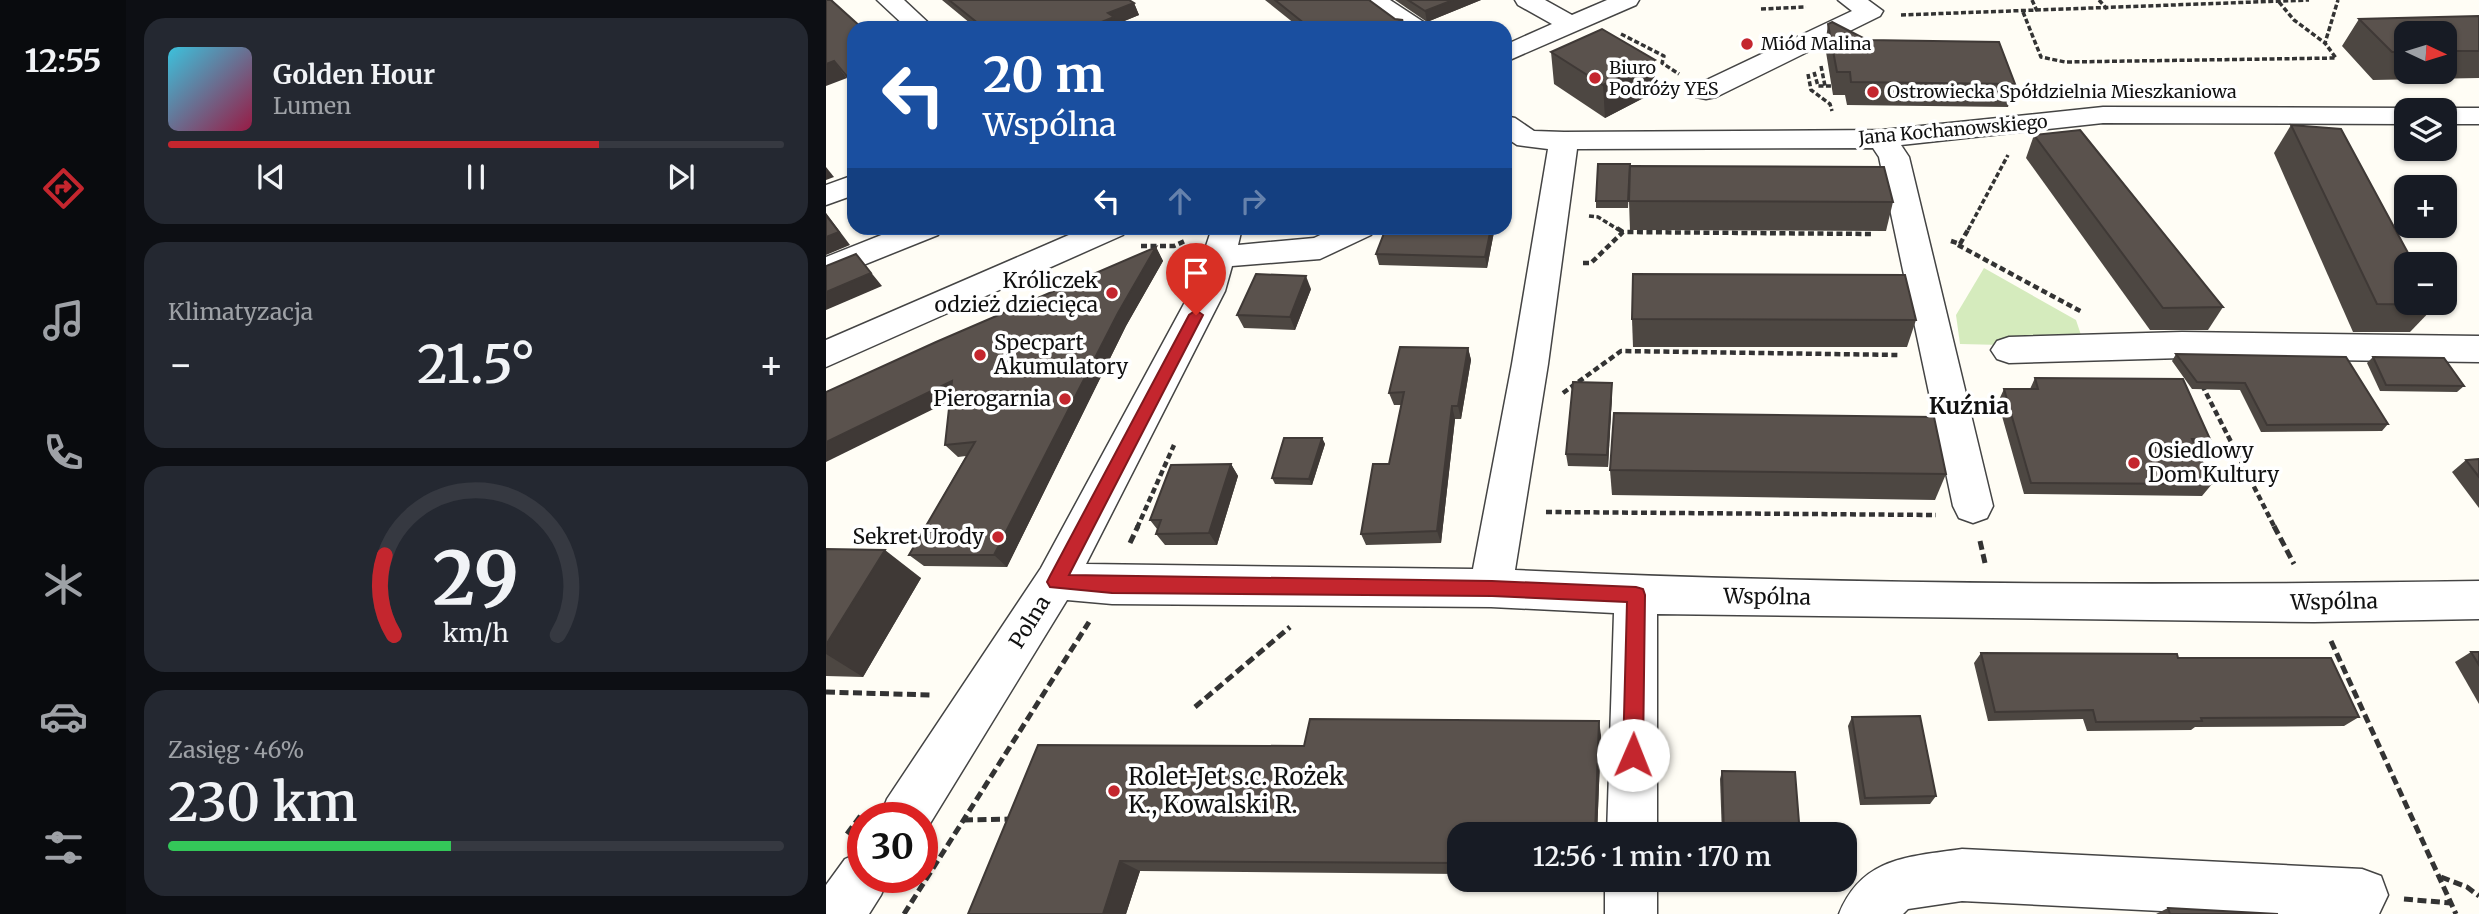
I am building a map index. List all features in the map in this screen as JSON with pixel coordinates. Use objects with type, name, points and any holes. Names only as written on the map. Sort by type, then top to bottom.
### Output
[{"type":"street","points":[[890,0],[914,21]]},
{"type":"street","points":[[1374,0],[1406,21]]},
{"type":"street","points":[[1527,0],[1571,25]]},
{"type":"street","points":[[1512,51],[1628,0]]},
{"type":"street","points":[[1706,91],[1871,4]]},
{"type":"street","name":"Jana Kochanowskiego","points":[[1512,138],[1564,141],[1882,139],[2103,116],[2394,116]]},
{"type":"street","points":[[2457,116],[2479,116]]},
{"type":"street","points":[[1882,139],[1894,157],[1972,498]]},
{"type":"street","points":[[1492,588],[1564,141]]},
{"type":"street","points":[[826,195],[847,187]]},
{"type":"street","points":[[826,269],[910,235]]},
{"type":"street","points":[[826,354],[1096,235]]},
{"type":"street","points":[[1224,242],[1258,256],[1320,247],[1345,235]]},
{"type":"street","name":"Polna","points":[[915,802],[1056,582],[1208,291],[1224,242]]},
{"type":"street","points":[[2009,350],[2144,347],[2479,349]]},
{"type":"street","name":"Wspólna","points":[[1056,582],[1112,585],[1492,588],[1636,595],[1997,601],[2314,603],[2479,600]]},
{"type":"street","points":[[1632,822],[1636,595]]},
{"type":"street","points":[[1865,914],[1895,886],[1962,875],[2362,895]]},
{"type":"street","points":[[1631,892],[1631,914]]},
{"type":"street","points":[[837,914],[852,893]]},
{"type":"path","points":[[2032,0],[2037,11]]},
{"type":"path","points":[[2099,0],[2107,9]]},
{"type":"path","points":[[1871,4],[1888,16],[2309,0]]},
{"type":"path","points":[[2325,43],[2338,0]]},
{"type":"path","points":[[2023,12],[2041,57],[2065,62],[2336,58],[2325,43],[2294,20],[2278,1]]},
{"type":"path","points":[[1611,29],[1664,56]]},
{"type":"path","points":[[1831,86],[1818,86],[1816,72],[1807,72],[1811,90],[1830,104],[1838,140]]},
{"type":"path","points":[[1823,75],[1825,86]]},
{"type":"path","points":[[1924,286],[1960,244],[2025,124]]},
{"type":"path","points":[[1546,262],[1591,263],[1623,232],[1912,234]]},
{"type":"path","points":[[1960,244],[2144,347]]},
{"type":"path","points":[[1525,392],[1566,393],[1621,351],[1940,356]]},
{"type":"path","points":[[1506,512],[1953,515],[1972,498]]},
{"type":"path","points":[[1972,498],[1989,583],[1997,601]]},
{"type":"path","points":[[1195,706],[1301,618]]},
{"type":"path","points":[[826,691],[936,695]]},
{"type":"path","points":[[963,820],[1018,819],[1013,831]]},
{"type":"path","points":[[2441,877],[2467,887],[2479,896]]},
{"type":"green space","points":[[1984,268],[2076,320],[2085,347],[1960,344],[1956,315]]},
{"type":"building","points":[[826,0],[831,0],[854,21],[847,21],[847,77],[834,61],[826,64]]},
{"type":"building","points":[[949,0],[1129,0],[1134,3],[1108,13],[1114,17],[1104,21],[975,21]]},
{"type":"building","points":[[1275,0],[1369,0],[1395,19],[1403,20],[1400,21],[1301,21]]},
{"type":"building","points":[[1408,0],[1453,0],[1425,11]]},
{"type":"building","points":[[2479,16],[2479,51],[2457,51],[2457,21],[2394,21],[2392,52],[2359,19]]},
{"type":"building","points":[[1832,22],[1867,40],[1999,42],[2015,84],[1851,82],[1850,72],[1837,72],[1828,24]]},
{"type":"building","points":[[1602,29],[1655,60],[1603,85],[1551,52]]},
{"type":"building","points":[[2291,125],[2341,129],[2394,227],[2394,238],[2400,238],[2408,252],[2394,252],[2394,304],[2377,304]]},
{"type":"building","points":[[2080,130],[2223,307],[2163,308],[2034,135]]},
{"type":"building","points":[[1598,164],[1630,164],[1628,201],[1596,201]]},
{"type":"building","points":[[1630,166],[1884,167],[1893,202],[1629,201]]},
{"type":"building","points":[[826,215],[839,232],[826,237]]},
{"type":"building","points":[[1383,235],[1490,235],[1485,257],[1376,254]]},
{"type":"building","points":[[1156,247],[1118,313],[994,555],[909,555],[975,442],[945,445],[952,381],[826,442],[826,392]]},
{"type":"building","points":[[856,254],[871,273],[826,292],[826,266]]},
{"type":"building","points":[[1256,274],[1306,276],[1290,317],[1237,315]]},
{"type":"building","points":[[1633,274],[1905,275],[1916,320],[1632,319]]},
{"type":"building","points":[[1400,347],[1468,348],[1458,406],[1452,406],[1437,531],[1361,534],[1373,464],[1389,464],[1404,392],[1389,393]]},
{"type":"building","points":[[2176,354],[2346,357],[2388,424],[2267,425],[2245,383],[2197,382]]},
{"type":"building","points":[[2373,357],[2444,358],[2464,386],[2386,385]]},
{"type":"building","points":[[2035,378],[2183,379],[2210,439],[2192,439],[2212,484],[2031,483],[2004,389],[2038,389]]},
{"type":"building","points":[[1573,382],[1612,383],[1607,455],[1566,454]]},
{"type":"building","points":[[1614,413],[1934,417],[1946,474],[1610,470]]},
{"type":"building","points":[[1284,438],[1322,438],[1309,479],[1272,478]]},
{"type":"building","points":[[2479,459],[2479,477],[2466,460]]},
{"type":"building","points":[[1231,464],[1209,533],[1156,534],[1161,520],[1150,520],[1171,465]]},
{"type":"building","points":[[826,549],[885,550],[826,645]]},
{"type":"building","points":[[2471,652],[2479,652],[2479,665]]},
{"type":"building","points":[[1981,653],[2177,654],[2178,658],[2331,658],[2359,717],[2096,722],[2093,710],[1995,712]]},
{"type":"building","points":[[1920,716],[1936,796],[1865,798],[1852,717]]},
{"type":"building","points":[[1310,719],[1599,721],[1595,822],[1447,822],[1447,863],[1120,861],[1103,914],[968,914],[1038,745],[1304,746]]},
{"type":"building","points":[[1722,771],[1795,772],[1799,822],[1724,822]]},
{"type":"building","points":[[2168,908],[2278,914],[2170,914]]},
{"type":"place","name":"Miód Malina","points":[[1747,44]]},
{"type":"place","name":"Biuro Podróży YES","points":[[1595,78]]},
{"type":"place","name":"Ostrowiecka Spółdzielnia Mieszkaniowa","points":[[1873,92]]},
{"type":"place","name":"Króliczek odzież dziecięca","points":[[1112,293]]},
{"type":"place","name":"Specpart Akumulatory","points":[[980,355]]},
{"type":"place","name":"Pierogarnia","points":[[1065,399]]},
{"type":"place","name":"Osiedlowy Dom Kultury","points":[[2134,463]]},
{"type":"place","name":"Sekret Urody","points":[[998,537]]},
{"type":"place","name":"Rolet-Jet s.c. Rożek K., Kowalski R.","points":[[1114,791]]},
{"type":"district","name":"Kuźnia","points":[[1969,406]]},
{"type":"route","points":[[1196,315],[1056,582],[1112,585],[1492,588],[1636,595],[1633,755]]}]
